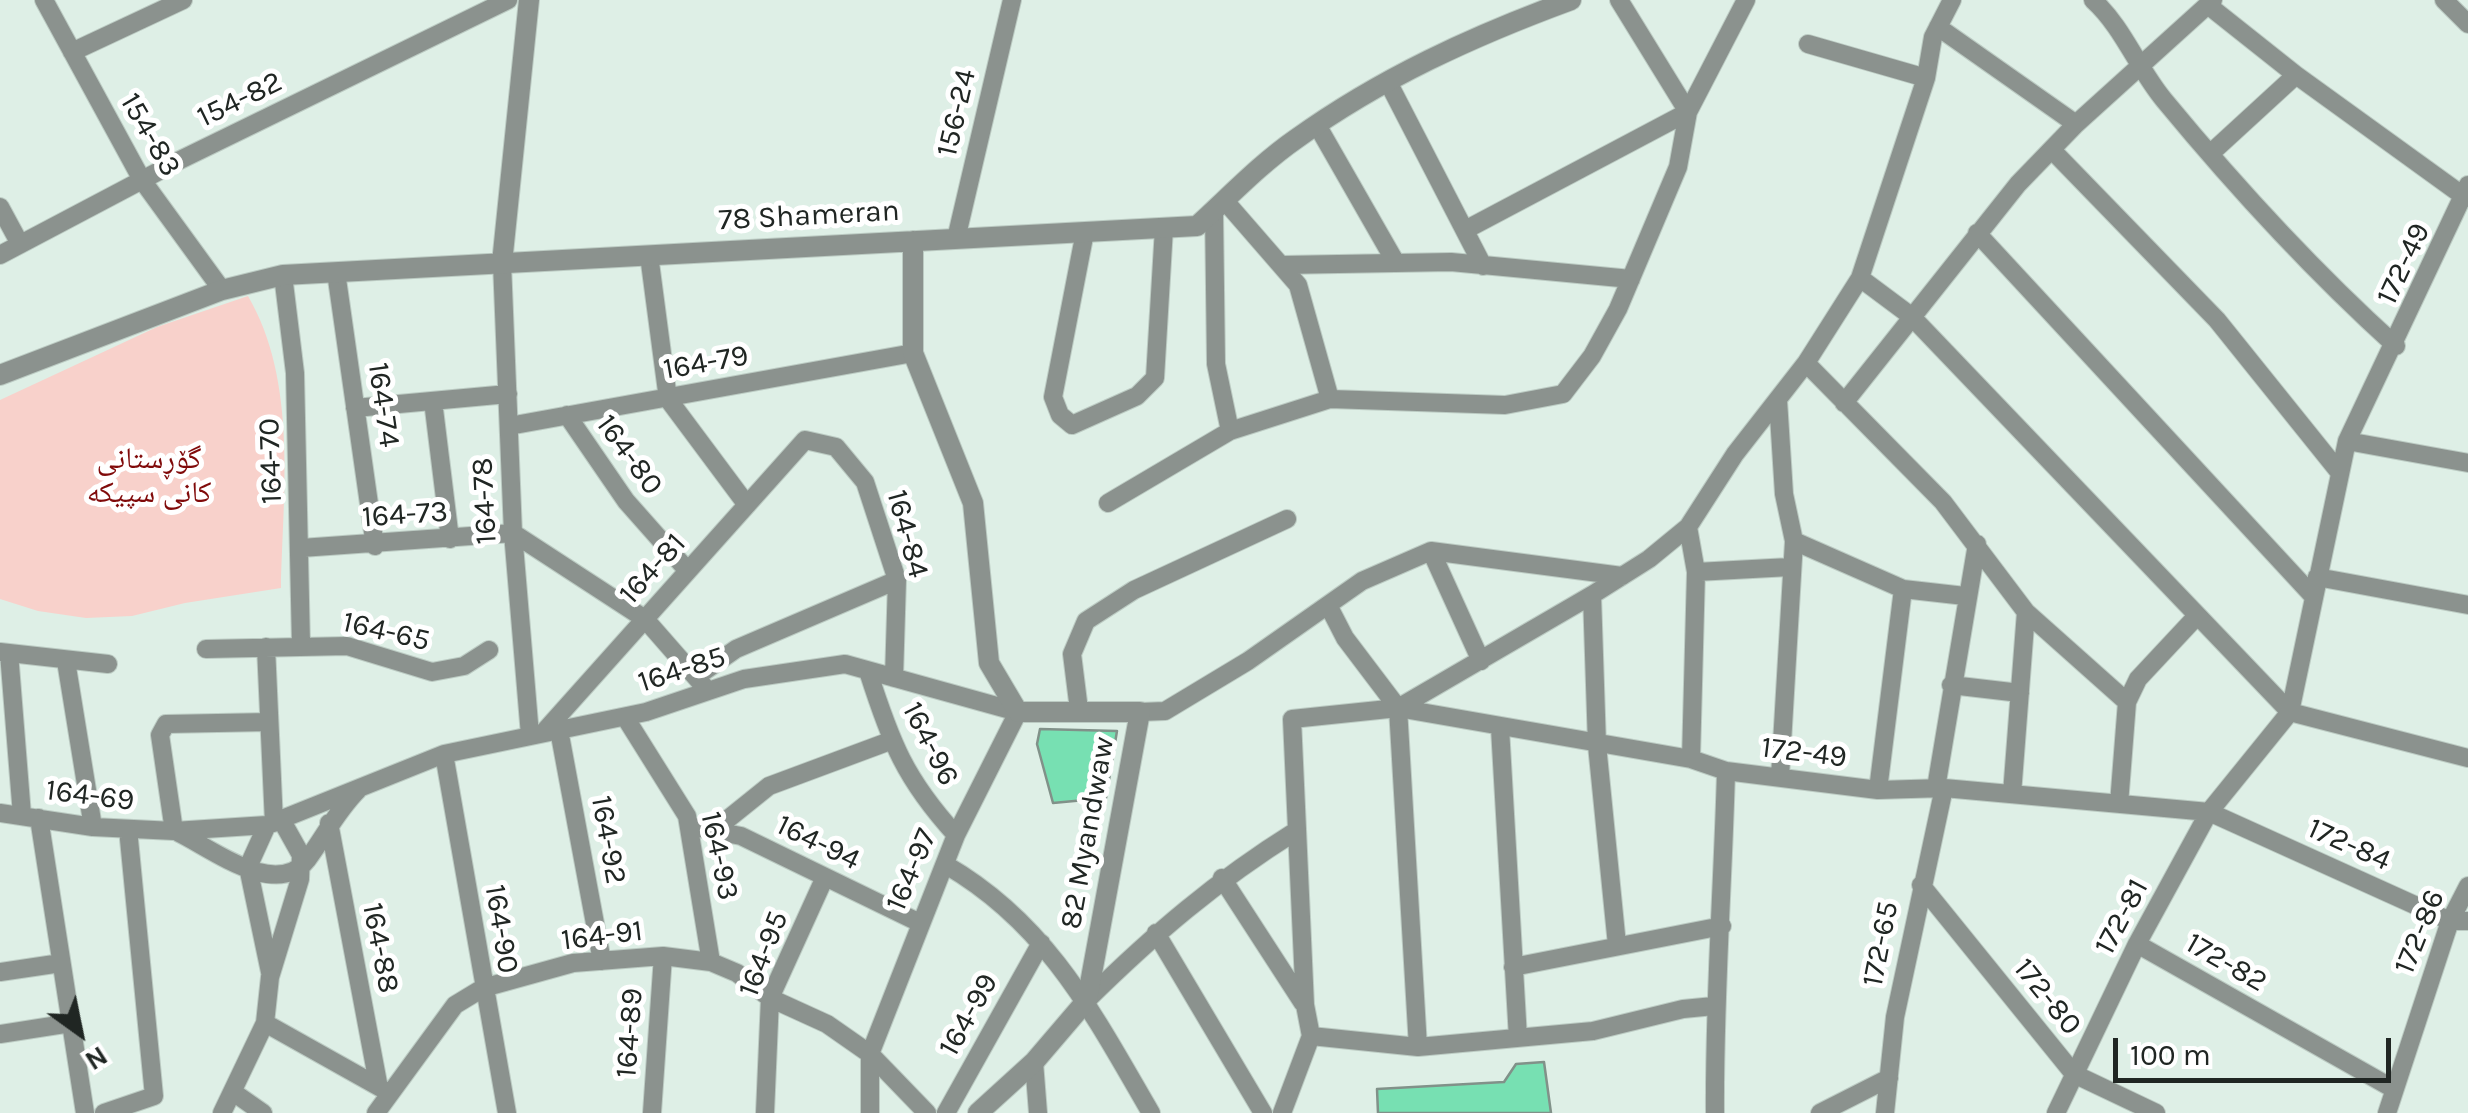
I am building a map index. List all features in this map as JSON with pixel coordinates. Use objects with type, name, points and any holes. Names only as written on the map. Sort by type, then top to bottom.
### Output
[{"type":"street","name":"154-83","points":[[44,0],[142,180],[222,290]]},
{"type":"street","points":[[72,52],[183,0]]},
{"type":"street","name":"154-82","points":[[0,255],[142,180],[508,0]]},
{"type":"street","points":[[502,263],[529,0]]},
{"type":"street","name":"156-24","points":[[956,239],[1012,0]]},
{"type":"street","name":"78 Shameran","points":[[0,375],[222,290],[284,275],[1197,226],[1317,125],[1388,82],[1488,30],[1571,0]]},
{"type":"street","points":[[1620,0],[1688,112]]},
{"type":"street","points":[[1108,503],[1230,430],[1330,399],[1506,406],[1563,394],[1592,356],[1631,279],[1678,168],[1688,112],[1746,0]]},
{"type":"street","points":[[2093,0],[2106,12],[2140,68],[2210,153],[2396,346]]},
{"type":"street","points":[[2444,0],[2468,24]]},
{"type":"street","points":[[1282,1113],[1312,1036],[1305,1005],[1292,719],[1398,708],[1622,576],[1688,527],[1806,363],[1860,278],[1926,78],[1945,3]]},
{"type":"street","points":[[1844,404],[1977,233],[2052,150],[2140,68],[2153,51],[2211,3],[2296,75],[2467,191]]},
{"type":"street","points":[[1938,27],[2076,124]]},
{"type":"street","points":[[1808,44],[1926,78]]},
{"type":"street","points":[[2210,153],[2296,75]]},
{"type":"street","points":[[1388,82],[1483,266]]},
{"type":"street","points":[[1467,229],[1688,112]]},
{"type":"street","points":[[1317,125],[1396,263]]},
{"type":"street","points":[[2052,150],[2217,320],[2340,473]]},
{"type":"street","name":"172-49","points":[[2290,712],[2348,441],[2467,191]]},
{"type":"street","points":[[1220,206],[1298,285],[1330,399]]},
{"type":"street","points":[[1220,206],[1216,364],[1230,430]]},
{"type":"street","points":[[0,207],[20,244]]},
{"type":"street","points":[[1085,232],[1054,397],[1060,415],[1072,425],[1137,396],[1155,378],[1164,228]]},
{"type":"street","points":[[1977,233],[2315,586],[2468,604]]},
{"type":"street","points":[[913,241],[912,353],[973,503],[989,663],[1018,712]]},
{"type":"street","points":[[649,255],[668,398],[747,505]]},
{"type":"street","name":"164-78","points":[[502,263],[513,533],[544,733]]},
{"type":"street","points":[[1282,265],[1483,266],[1631,279]]},
{"type":"street","name":"164-74","points":[[336,272],[375,546]]},
{"type":"street","name":"164-70","points":[[284,275],[295,373],[302,548],[301,646]]},
{"type":"street","points":[[1860,278],[1911,316],[2290,712],[2468,758]]},
{"type":"street","name":"164-79","points":[[508,426],[912,353]]},
{"type":"street","points":[[1806,363],[1943,502],[2026,612],[2128,702]]},
{"type":"street","points":[[355,408],[508,394]]},
{"type":"street","points":[[1778,400],[1784,494],[1794,541],[1780,777]]},
{"type":"street","points":[[434,401],[450,539]]},
{"type":"street","name":"164-80","points":[[567,415],[626,501],[688,571]]},
{"type":"street","name":"164-81","points":[[544,733],[805,440]]},
{"type":"street","name":"164-84","points":[[805,440],[836,446],[865,482],[897,580],[894,678]]},
{"type":"street","points":[[2348,441],[2468,463]]},
{"type":"street","points":[[1080,710],[1072,654],[1086,622],[1134,590],[1287,519]]},
{"type":"street","points":[[1688,527],[1696,572],[1691,758]]},
{"type":"street","points":[[513,533],[645,620],[702,684],[736,649],[897,580]]},
{"type":"street","name":"164-73","points":[[302,548],[375,546],[513,533]]},
{"type":"street","points":[[1794,541],[1903,589],[1965,596]]},
{"type":"street","name":"172-65","points":[[1885,1113],[1895,1016],[1940,788],[1951,684],[1977,544]]},
{"type":"street","points":[[1140,712],[1165,711],[1362,580],[1431,551],[1622,576]]},
{"type":"street","points":[[1431,551],[1481,661]]},
{"type":"street","points":[[1696,572],[1790,567]]},
{"type":"street","points":[[1878,790],[1903,589]]},
{"type":"street","points":[[1592,594],[1597,746],[1616,945]]},
{"type":"street","points":[[1328,605],[1345,638],[1398,708],[1418,1046]]},
{"type":"street","points":[[2012,794],[2026,612]]},
{"type":"street","points":[[2120,804],[2128,702],[2138,679],[2196,618]]},
{"type":"street","name":"164-65","points":[[206,649],[301,646],[370,650],[432,672],[464,666],[490,650]]},
{"type":"street","points":[[222,1113],[265,1023],[270,977],[248,867],[274,823],[266,647]]},
{"type":"street","points":[[84,1113],[62,963],[31,817],[4,652],[108,664]]},
{"type":"street","points":[[66,660],[92,827]]},
{"type":"street","name":"164-85","points":[[274,823],[444,754],[625,717],[702,684],[844,664],[1018,712]]},
{"type":"street","name":"164-96","points":[[868,671],[890,740],[916,792],[956,836]]},
{"type":"street","points":[[1951,684],[2020,692]]},
{"type":"street","name":"172-49","points":[[1398,708],[1597,746],[1691,758],[1726,770],[1878,790],[1940,788],[2209,812]]},
{"type":"street","name":"82 Myandwaw","points":[[1018,712],[1140,712],[1087,1000]]},
{"type":"street","name":"164-97","points":[[870,1054],[956,836],[1018,712]]},
{"type":"street","name":"172-81","points":[[2056,1113],[2138,944],[2209,812],[2290,712]]},
{"type":"street","name":"164-93","points":[[625,717],[689,826],[712,962]]},
{"type":"street","points":[[174,831],[160,735],[172,721],[270,722]]},
{"type":"street","points":[[1500,728],[1518,1038]]},
{"type":"street","name":"164-92","points":[[544,733],[602,961]]},
{"type":"street","name":"164-93","points":[[713,831],[770,786],[890,740]]},
{"type":"street","name":"164-90","points":[[444,754],[507,1113]]},
{"type":"street","points":[[1715,1113],[1714,1006],[1722,926],[1726,770]]},
{"type":"street","name":"164-85","points":[[270,977],[302,865],[329,823],[364,785]]},
{"type":"street","name":"172-84","points":[[2209,812],[2459,921]]},
{"type":"street","name":"164-69","points":[[0,813],[92,827],[174,831],[274,823]]},
{"type":"street","points":[[274,823],[294,837],[302,865]]},
{"type":"street","name":"164-88","points":[[329,823],[382,1106]]},
{"type":"street","name":"164-94","points":[[689,826],[741,836],[920,923]]},
{"type":"street","points":[[104,1113],[154,1096],[128,829]]},
{"type":"street","name":"164-69","points":[[174,831],[248,867],[278,875],[302,865]]},
{"type":"street","points":[[978,1113],[1034,1062],[1087,1000],[1156,932],[1222,878],[1296,831]]},
{"type":"street","points":[[946,865],[979,884],[1041,943],[1087,1000],[1151,1113]]},
{"type":"street","name":"164-95","points":[[765,1113],[770,998],[825,878]]},
{"type":"street","points":[[1222,878],[1305,1005]]},
{"type":"street","name":"172-80","points":[[1921,885],[2074,1074],[2156,1113]]},
{"type":"street","name":"172-86","points":[[2387,1113],[2392,1088],[2459,921],[2468,886]]},
{"type":"street","points":[[1513,968],[1722,926]]},
{"type":"street","points":[[1156,932],[1263,1113]]},
{"type":"street","name":"164-99","points":[[946,1113],[1041,943]]},
{"type":"street","name":"172-82","points":[[2138,944],[2392,1088]]},
{"type":"street","name":"164-91","points":[[382,1106],[455,1005],[483,988],[573,963],[663,956],[712,962],[770,998],[828,1024],[870,1054],[927,1113]]},
{"type":"street","name":"164-89","points":[[652,1113],[663,956]]},
{"type":"street","points":[[0,972],[62,963]]},
{"type":"street","points":[[1312,1036],[1418,1046],[1593,1031],[1683,1009],[1714,1006]]},
{"type":"street","points":[[0,1034],[70,1023]]},
{"type":"street","points":[[265,1023],[378,1082]]},
{"type":"street","points":[[870,1054],[870,1113]]},
{"type":"street","points":[[1034,1062],[1038,1113]]},
{"type":"street","points":[[1820,1113],[1889,1078]]},
{"type":"street","points":[[233,1092],[263,1113]]},
{"type":"green space","name":"گۆڕستانی کانی سپیکە","points":[[248,296],[264,329],[281,401],[285,477],[281,588],[132,616],[86,618],[38,611],[0,599],[0,400],[157,327]]},
{"type":"building","points":[[1040,729],[1117,731],[1106,798],[1053,803],[1037,744]]},
{"type":"building","points":[[1544,1062],[1551,1113],[1378,1113],[1377,1089],[1504,1082],[1516,1064]]}]
